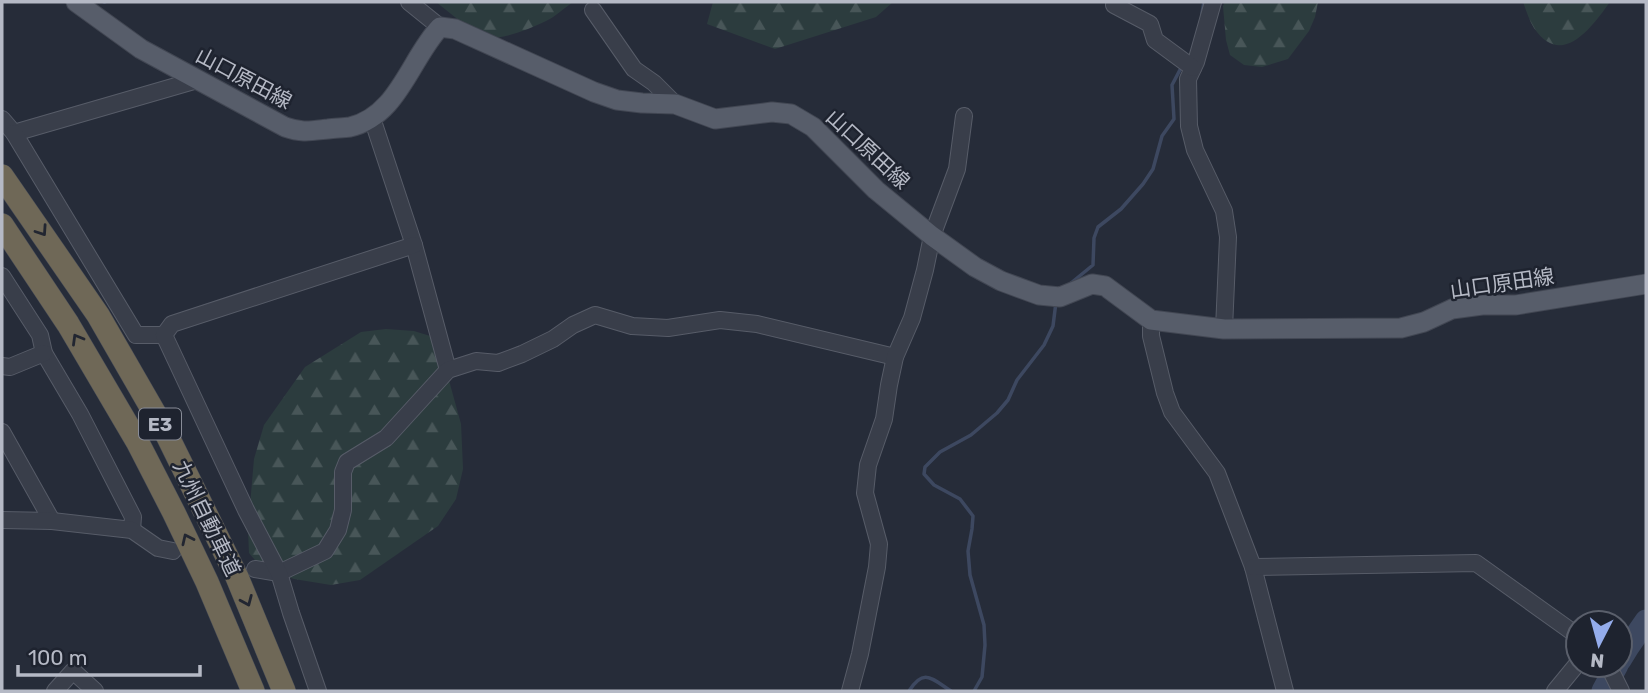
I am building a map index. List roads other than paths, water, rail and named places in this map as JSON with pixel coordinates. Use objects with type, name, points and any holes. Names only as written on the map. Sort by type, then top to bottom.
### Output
[{"type":"highway","name":"九州自動車道","points":[[2,176],[98,315],[166,433],[237,577],[284,691]]},
{"type":"highway","name":"九州自動車道","points":[[2,225],[68,324],[138,443],[207,582],[253,691]]},
{"type":"main road","name":"山口原田線","points":[[76,2],[141,49],[299,132],[351,127],[372,118],[390,102],[430,38],[440,27],[455,29],[617,100],[675,104],[715,119],[772,112],[791,114],[813,127],[876,190],[975,267],[1001,281],[1039,295],[1059,297],[1092,284],[1105,286],[1151,320],[1224,329],[1401,328],[1424,322],[1452,309],[1482,305],[1516,305],[1646,284]]},
{"type":"street","points":[[410,2],[440,27]]},
{"type":"street","points":[[1212,2],[1188,79],[1189,126],[1195,150],[1224,211],[1228,237],[1224,329]]},
{"type":"street","points":[[1114,5],[1150,23],[1155,40],[1193,68]]},
{"type":"street","points":[[593,10],[634,69],[654,83],[675,104]]},
{"type":"street","points":[[14,133],[197,80]]},
{"type":"street","points":[[850,691],[865,629],[879,544],[865,494],[868,465],[884,419],[895,357],[912,318],[932,236],[957,169],[964,116]]},
{"type":"street","points":[[372,118],[414,245],[448,370]]},
{"type":"street","points":[[2,119],[14,133],[136,335],[164,335]]},
{"type":"street","points":[[164,335],[172,324],[414,245]]},
{"type":"street","points":[[2,276],[40,335],[44,353],[80,414],[133,517],[132,530]]},
{"type":"street","points":[[255,569],[279,573],[325,551],[338,530],[343,510],[343,472],[348,463],[386,438],[448,370],[476,361],[498,363],[553,339],[573,325],[595,315],[632,326],[668,328],[720,320],[757,324],[895,357]]},
{"type":"street","points":[[1151,320],[1156,355],[1172,412],[1217,473],[1253,567],[1285,691]]},
{"type":"street","points":[[164,335],[246,510],[279,573],[290,613],[318,691]]},
{"type":"street","points":[[2,366],[10,367],[44,353]]},
{"type":"street","points":[[2,432],[52,521]]},
{"type":"street","points":[[2,520],[52,521],[132,530],[158,548],[173,551]]},
{"type":"street","points":[[1253,567],[1476,563],[1564,626]]},
{"type":"street","points":[[55,691],[73,671],[95,691]]},
{"type":"waterway","points":[[1202,13],[1204,2]]},
{"type":"waterway","points":[[1071,283],[1093,265],[1094,238],[1098,227],[1121,209],[1153,169],[1162,136],[1174,119],[1172,85],[1182,66]]},
{"type":"waterway","points":[[974,691],[982,677],[985,645],[984,625],[970,575],[968,551],[973,516],[960,499],[934,485],[924,474],[925,467],[940,452],[971,435],[1008,400],[1017,380],[1044,345],[1053,326],[1056,302]]},
{"type":"waterway","points":[[1634,638],[1646,621]]},
{"type":"waterway","points":[[909,691],[924,677],[933,679],[951,691]]},
{"type":"waterway","points":[[1603,691],[1609,679]]}]
